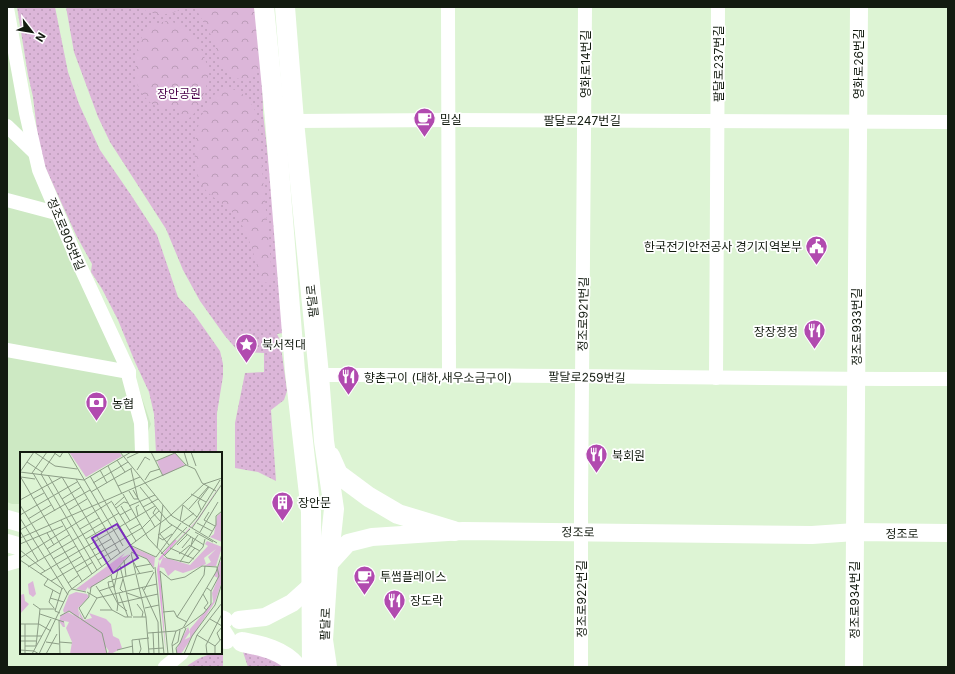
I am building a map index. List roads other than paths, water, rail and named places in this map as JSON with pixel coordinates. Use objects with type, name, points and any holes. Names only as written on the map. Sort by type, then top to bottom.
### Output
[{"type":"main road","name":"팔달로","points":[[264,7],[275,119],[295,371],[311,512],[312,667]]},
{"type":"main road","name":"팔달로","points":[[285,7],[294,121],[324,441],[334,509],[328,565],[323,640],[327,667]]},
{"type":"main road","points":[[324,441],[338,474],[369,497],[398,514],[454,531]]},
{"type":"main road","points":[[229,629],[274,650],[291,661],[297,667]]},
{"type":"street","points":[[448,7],[448,374]]},
{"type":"street","name":"영화로14번길","points":[[585,7],[585,120]]},
{"type":"street","name":"팔달로237번길","points":[[717,121],[718,7]]},
{"type":"street","name":"영화로26번길","points":[[858,121],[859,7]]},
{"type":"street","name":"정조로905번길","points":[[7,8],[39,170],[56,213],[129,372],[129,378],[141,423],[142,452]]},
{"type":"street","name":"팔달로247번길","points":[[294,121],[585,120],[948,122]]},
{"type":"street","name":"정조로921번길","points":[[581,532],[585,120]]},
{"type":"street","points":[[716,378],[717,121]]},
{"type":"street","name":"정조로933번길","points":[[855,532],[858,121]]},
{"type":"street","points":[[7,126],[35,153]]},
{"type":"street","points":[[7,200],[56,213]]},
{"type":"street","points":[[7,350],[129,372]]},
{"type":"street","name":"팔달로259번길","points":[[319,375],[448,374],[582,377],[948,380]]},
{"type":"street","points":[[7,519],[20,523]]},
{"type":"street","name":"정조로","points":[[229,629],[265,617],[292,603],[311,586],[348,543],[372,537],[454,531],[812,535],[855,532],[948,533]]},
{"type":"street","name":"정조로922번길","points":[[581,532],[581,667]]},
{"type":"street","name":"정조로934번길","points":[[854,667],[855,532]]},
{"type":"street","points":[[7,543],[20,547]]},
{"type":"street","points":[[7,564],[20,560]]},
{"type":"street","points":[[165,667],[181,654]]},
{"type":"place","name":"밀실","points":[[425,138]]},
{"type":"place","name":"한국전기안전공사 경기지역본부","points":[[817,266]]},
{"type":"place","name":"장장정정","points":[[814,350]]},
{"type":"place","name":"북서적대","points":[[247,364]]},
{"type":"place","name":"향촌구이 (대하,새우소금구이)","points":[[349,396]]},
{"type":"place","name":"농협","points":[[97,422]]},
{"type":"place","name":"북회원","points":[[597,474]]},
{"type":"place","name":"장안문","points":[[282,522]]},
{"type":"place","name":"투썸플레이스","points":[[365,596]]},
{"type":"place","name":"장도락","points":[[394,620]]},
{"type":"park label","name":"장안공원","points":[[179,93]]}]
